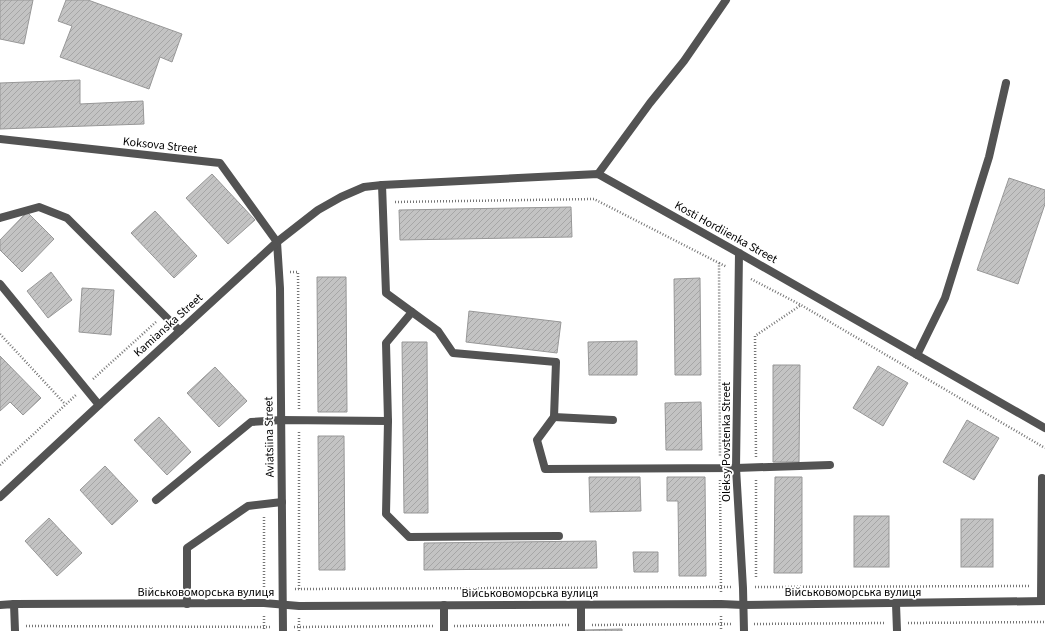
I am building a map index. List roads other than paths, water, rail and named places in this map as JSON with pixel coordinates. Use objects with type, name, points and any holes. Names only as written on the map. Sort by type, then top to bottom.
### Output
[{"type":"street","points":[[726,0],[684,62],[650,103],[598,174],[382,185],[386,293],[438,331],[453,353],[556,362],[554,417],[537,440],[545,469],[756,468],[830,465]]},
{"type":"street","points":[[917,354],[945,298],[989,157],[1006,83]]},
{"type":"street","name":"Koksova Street","points":[[0,139],[220,163],[277,242]]},
{"type":"street","name":"Kosti Hordiienka Street","points":[[598,174],[1045,428]]},
{"type":"street","name":"Kamianska Street","points":[[0,497],[277,242],[318,210],[341,197],[364,187],[382,185]]},
{"type":"street","points":[[0,218],[39,207],[67,218],[180,331]]},
{"type":"street","name":"Aviatsiina Street","points":[[277,242],[280,288],[283,629]]},
{"type":"street","name":"Oleksy Povstenka Street","points":[[739,253],[736,468],[744,628]]},
{"type":"street","points":[[0,284],[99,405]]},
{"type":"street","points":[[412,312],[386,343],[388,421],[386,514],[409,537],[559,536]]},
{"type":"street","points":[[554,417],[613,420]]},
{"type":"street","points":[[156,500],[251,422],[281,420],[388,421]]},
{"type":"street","points":[[1042,478],[1041,586],[1043,601]]},
{"type":"street","points":[[187,604],[187,548],[248,506],[282,502]]},
{"type":"street","name":"Військовоморська вулиця","points":[[0,605],[264,603],[299,606],[743,605],[1043,601]]},
{"type":"street","points":[[14,604],[14,629]]},
{"type":"street","points":[[896,604],[897,627]]},
{"type":"street","points":[[444,605],[444,629]]},
{"type":"street","points":[[581,605],[581,628]]}]
